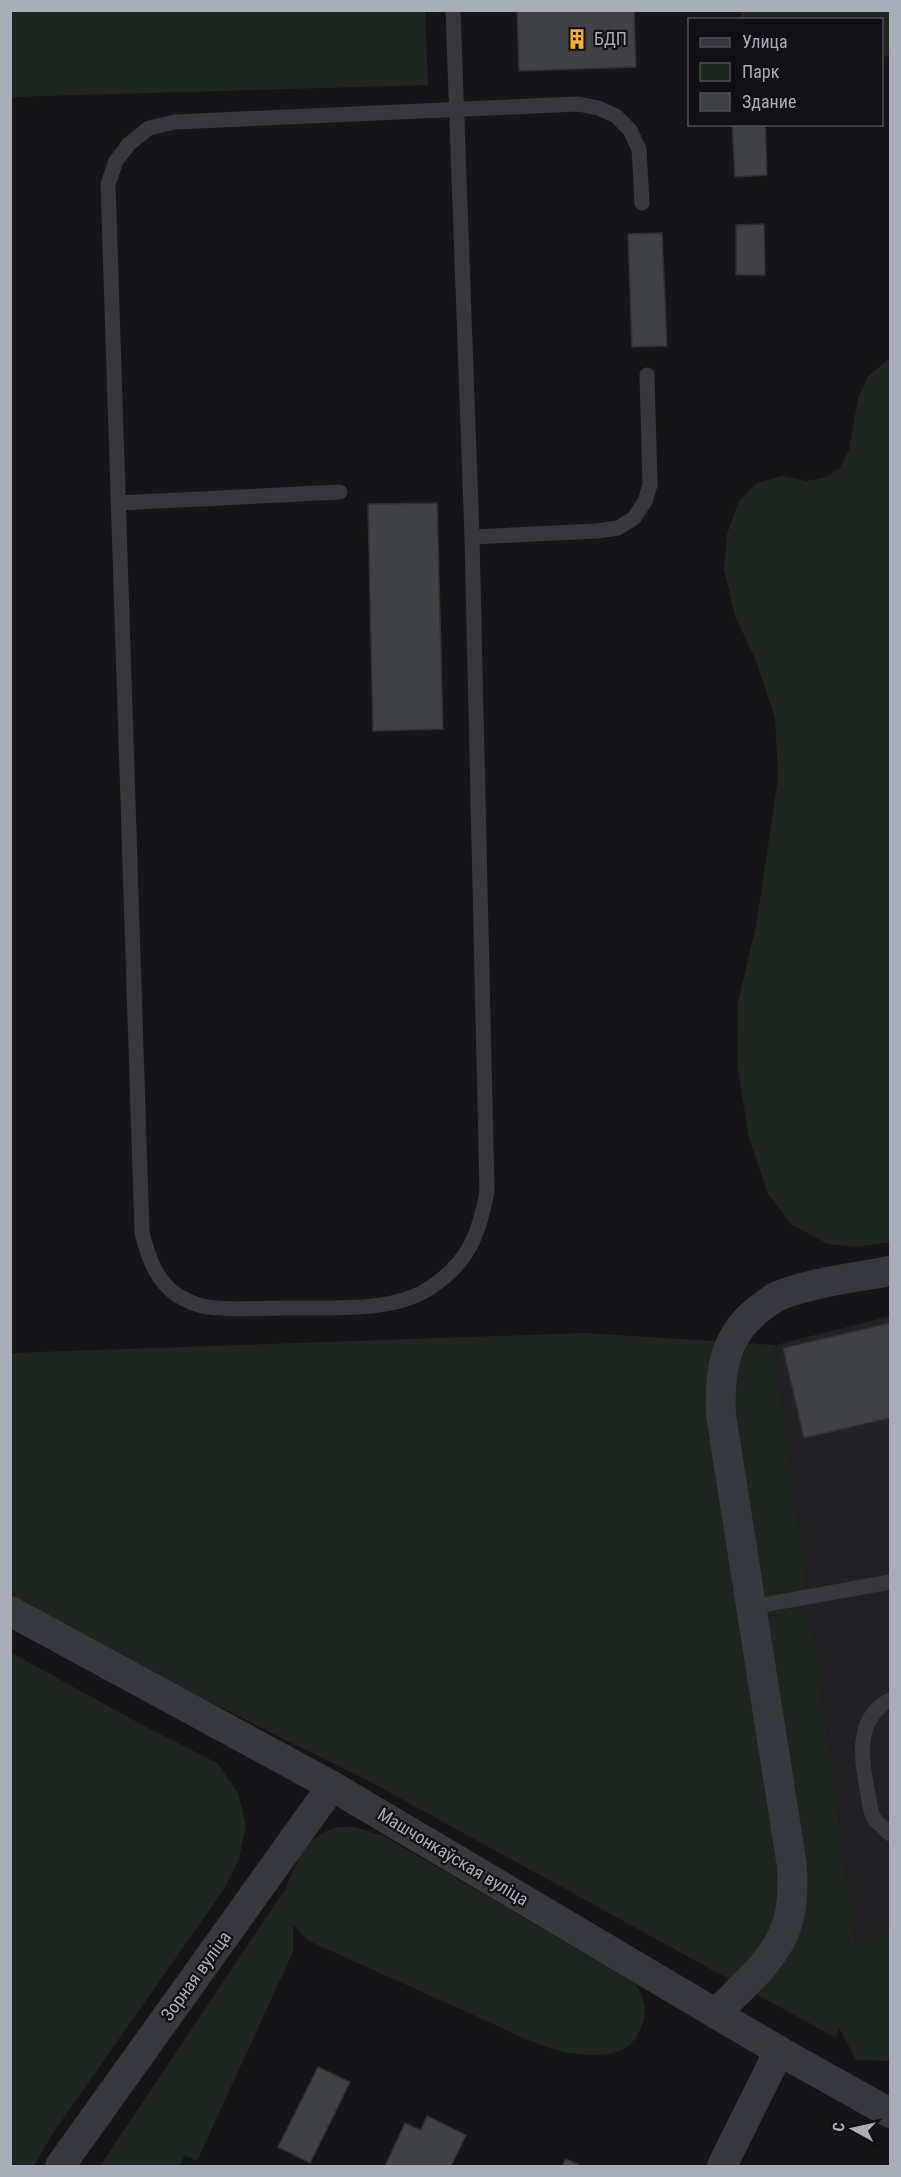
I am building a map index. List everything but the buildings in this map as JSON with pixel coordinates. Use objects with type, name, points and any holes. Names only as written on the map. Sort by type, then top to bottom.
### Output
[{"type":"street","points":[[717,2012],[758,1971],[775,1949],[788,1923],[793,1894],[792,1866],[721,1415],[721,1378],[724,1360],[734,1335],[753,1313],[777,1296],[808,1287],[891,1271]]},
{"type":"street","name":"Машчонкаўская вуліца","points":[[10,1611],[332,1786],[779,2050],[891,2113]]},
{"type":"street","name":"Зорная вуліца","points":[[60,2166],[332,1786]]},
{"type":"street","points":[[722,2166],[779,2050]]},
{"type":"lane","points":[[453,10],[457,110],[472,537],[487,1191],[481,1224],[467,1252],[449,1274],[427,1290],[400,1301],[371,1306],[226,1309],[200,1306],[176,1294],[159,1277],[148,1256],[142,1233],[108,184],[116,161],[129,144],[149,128],[175,122],[457,110],[578,104],[598,108],[616,116],[630,130],[639,149],[642,203]]},
{"type":"lane","points":[[472,537],[597,531],[618,528],[634,518],[645,501],[650,484],[647,375]]},
{"type":"lane","points":[[118,502],[340,492]]},
{"type":"lane","points":[[752,1607],[891,1582]]},
{"type":"lane","points":[[891,1700],[868,1722],[863,1735],[862,1748],[871,1811],[882,1828],[891,1834]]},
{"type":"shaded area","points":[[890,1316],[890,1925],[856,1944],[775,1345]]},
{"type":"green space","points":[[741,10],[890,11],[890,55],[883,58],[883,18],[741,18]]},
{"type":"green space","points":[[10,11],[425,11],[428,85],[11,97]]},
{"type":"green space","points":[[890,358],[890,1242],[856,1247],[828,1244],[792,1225],[768,1194],[749,1138],[737,1063],[738,1001],[756,926],[778,778],[775,718],[756,661],[735,616],[724,569],[727,534],[739,501],[757,483],[782,476],[807,481],[826,477],[839,469],[849,450],[858,398],[868,376]]},
{"type":"green space","points":[[585,1333],[775,1345],[856,1944],[890,1925],[890,2061],[856,2060],[839,2028],[836,2038],[367,1780],[11,1604],[10,1353]]},
{"type":"green space","points":[[10,1652],[146,1727],[217,1763],[238,1793],[246,1825],[239,1859],[224,1889],[53,2133],[34,2166],[10,2166]]},
{"type":"green space","points":[[337,1827],[355,1827],[384,1836],[635,1983],[645,2008],[644,2020],[638,2034],[624,2048],[606,2054],[584,2055],[553,2049],[309,1941],[293,1925],[293,1952],[197,2161],[185,2155],[179,2166],[100,2166],[286,1888],[304,1850],[318,1836]]},
{"type":"place","name":"БДП","points":[[577,39]]}]
